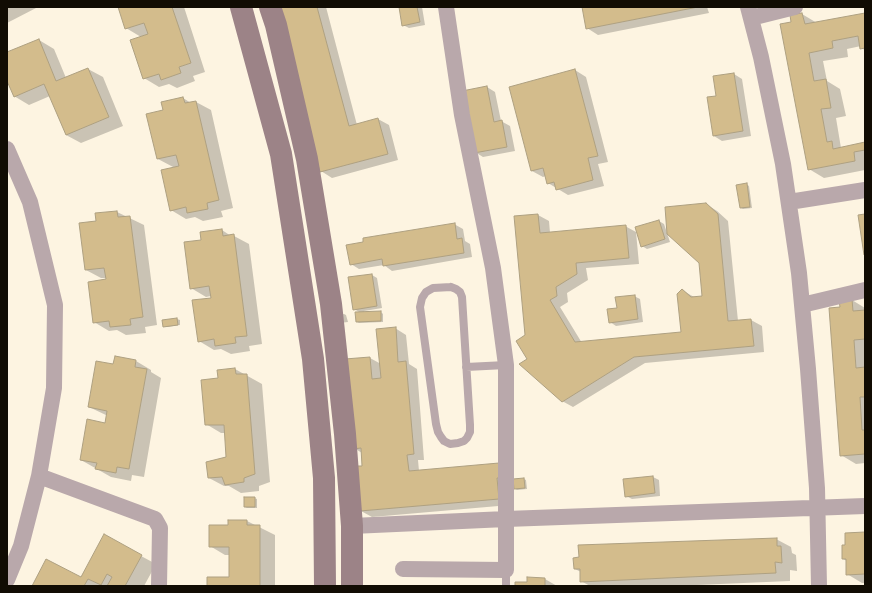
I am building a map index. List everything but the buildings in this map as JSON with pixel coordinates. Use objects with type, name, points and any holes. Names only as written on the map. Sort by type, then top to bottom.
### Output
[{"type":"main road","points":[[241,7],[281,154],[313,359],[324,478],[325,586]]},
{"type":"main road","points":[[270,7],[276,26],[308,159],[330,297],[345,434],[352,526],[352,586]]},
{"type":"street","points":[[403,568],[506,578],[506,365],[493,268],[462,115],[446,7]]},
{"type":"street","points":[[795,7],[750,13],[761,57],[780,149],[789,202],[802,305],[809,376],[817,508],[819,586]]},
{"type":"street","points":[[7,149],[30,202],[55,305],[54,388],[39,476],[22,546],[7,580]]},
{"type":"street","points":[[789,202],[865,190]]},
{"type":"street","points":[[802,305],[865,290]]},
{"type":"street","points":[[39,476],[155,519],[160,528],[159,586]]},
{"type":"street","points":[[352,526],[865,506]]},
{"type":"lane","points":[[451,287],[460,292],[462,297],[466,367],[470,432],[464,441],[450,444],[444,441],[441,437],[436,424],[420,307],[422,298],[426,292],[434,288],[451,287]]},
{"type":"lane","points":[[466,367],[506,365]]}]
